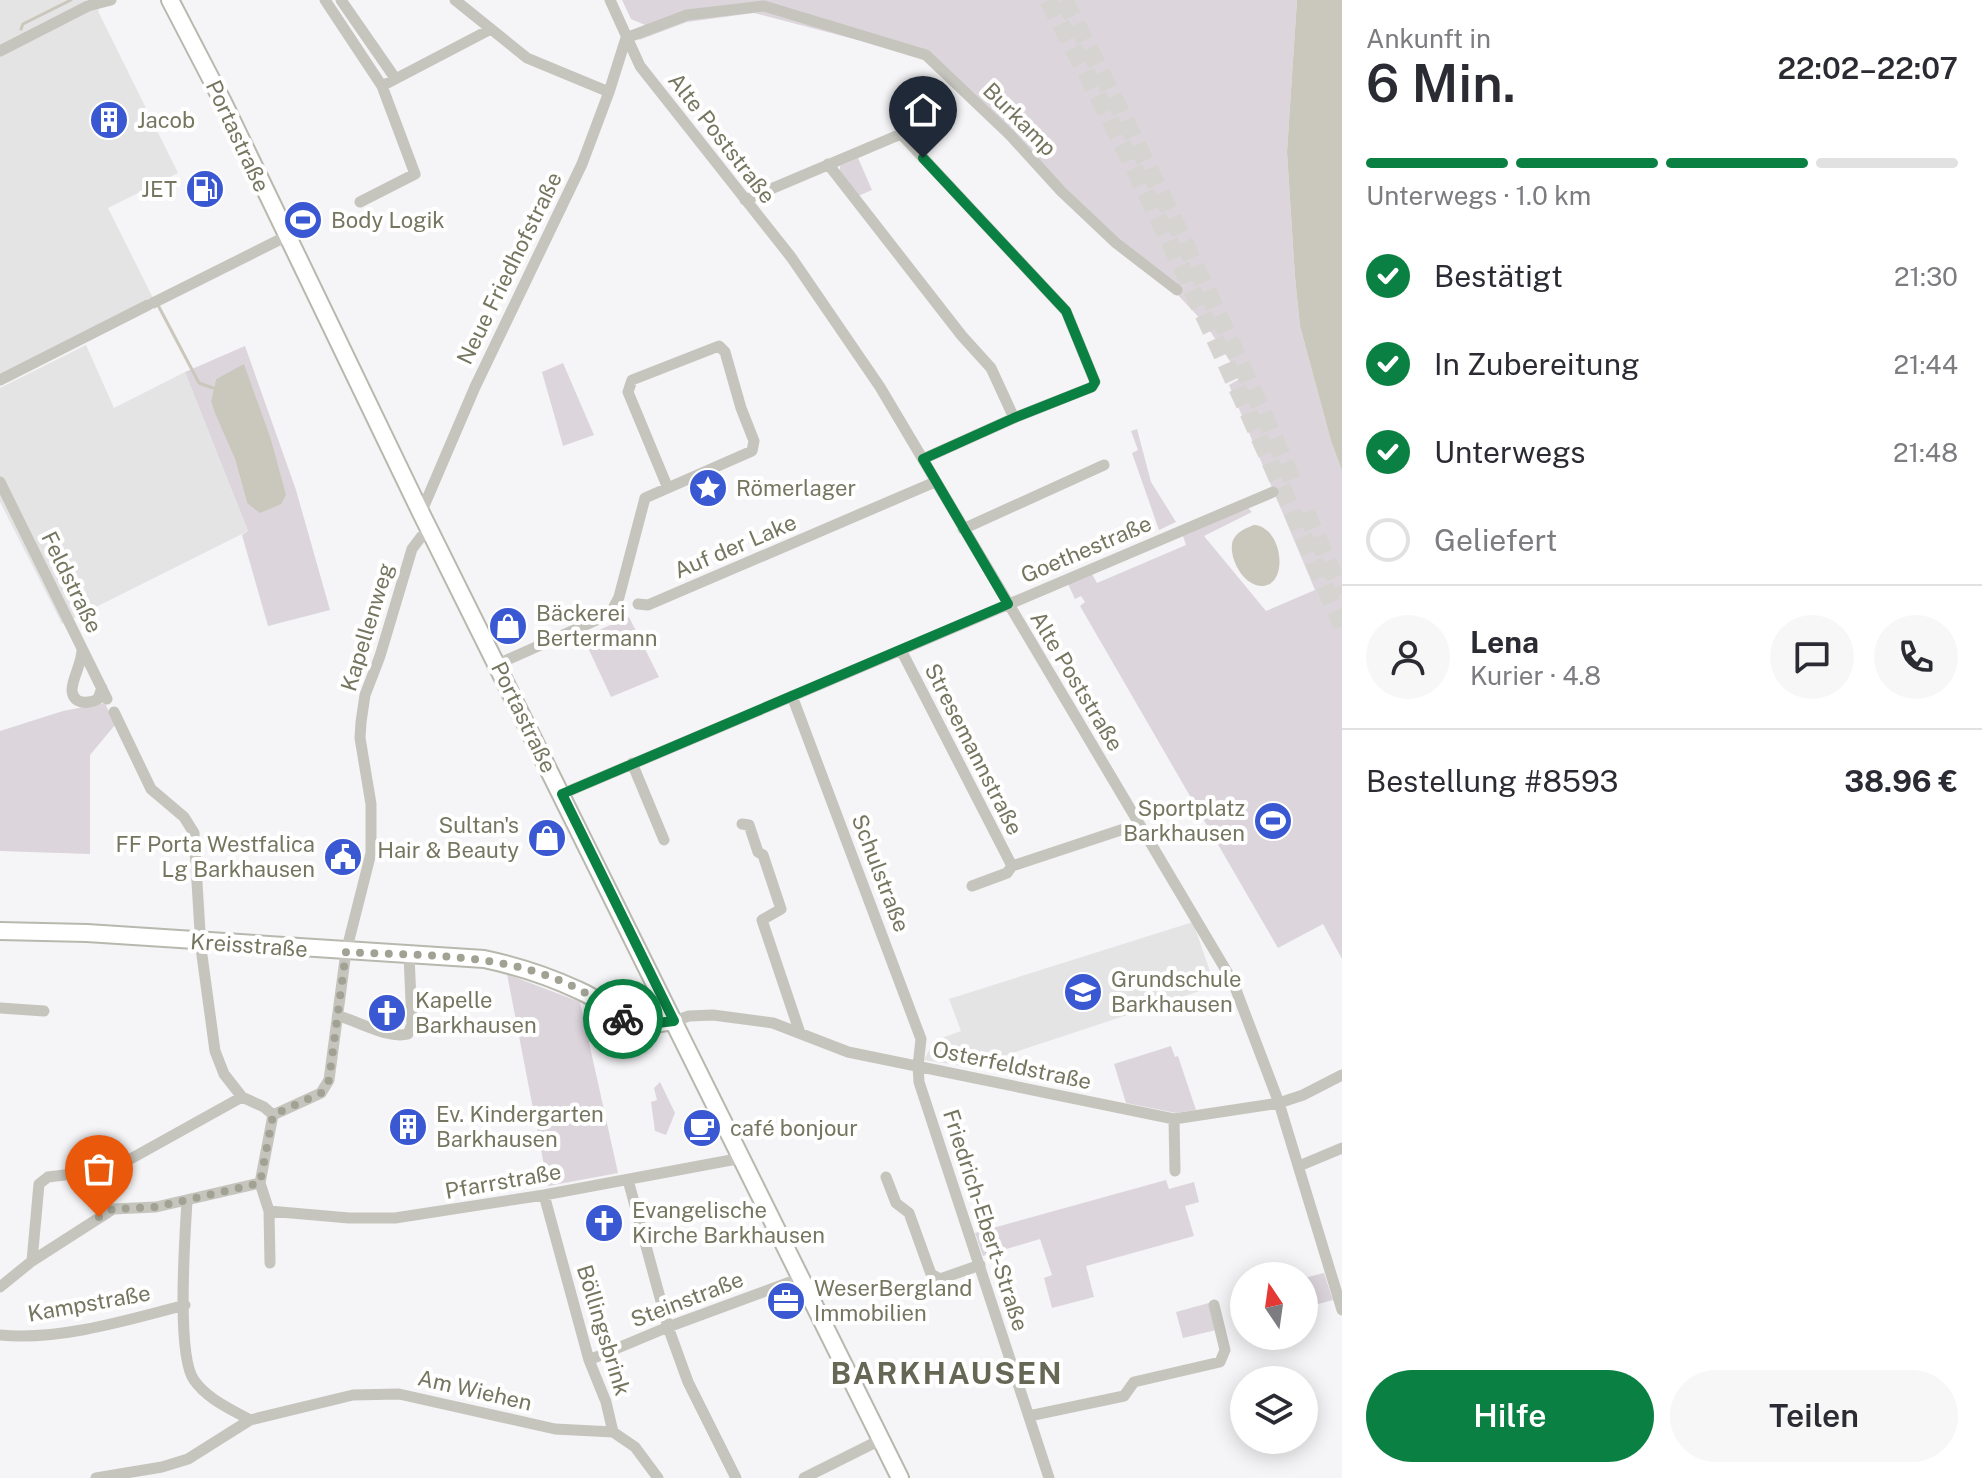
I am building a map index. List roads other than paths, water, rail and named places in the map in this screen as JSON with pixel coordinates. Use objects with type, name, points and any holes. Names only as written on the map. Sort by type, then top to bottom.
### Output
[{"type":"main road","name":"Portastraße","points":[[170,0],[190,35],[421,513],[900,1478]]},
{"type":"main road","name":"Kreisstraße","points":[[0,931],[484,959],[516,966],[582,991],[619,1018],[641,1025],[674,1021]]},
{"type":"street","points":[[0,51],[88,6],[111,0]]},
{"type":"street","points":[[325,0],[382,86],[415,174],[360,202]]},
{"type":"street","points":[[341,0],[395,78]]},
{"type":"street","points":[[455,0],[527,58],[609,92]]},
{"type":"street","name":"Alte Poststraße","points":[[610,0],[640,66],[791,257],[880,387],[1233,982],[1279,1103],[1342,1310]]},
{"type":"street","name":"Burkamp","points":[[626,38],[687,15],[764,6],[926,55],[1116,243],[1177,290]]},
{"type":"street","points":[[382,86],[491,29]]},
{"type":"street","name":"Neue Friedhofstraße","points":[[421,513],[475,387],[582,164],[626,38]]},
{"type":"street","points":[[745,200],[901,134],[1066,311],[1095,382],[1092,387],[923,459]]},
{"type":"street","points":[[828,164],[962,336],[991,368],[1014,418]]},
{"type":"street","points":[[0,380],[287,236]]},
{"type":"street","points":[[498,664],[610,614],[619,597],[645,498],[752,451],[754,446],[725,352],[719,346],[632,380],[629,384],[628,392],[667,486]]},
{"type":"street","points":[[963,529],[1104,465]]},
{"type":"street","name":"Feldstraße","points":[[0,482],[105,694],[90,704],[80,702],[72,689],[82,649]]},
{"type":"street","name":"Auf der Lake","points":[[638,604],[648,605],[935,482]]},
{"type":"street","name":"Goethestraße","points":[[562,794],[1273,492]]},
{"type":"street","name":"Kapellenweg","points":[[273,1115],[321,1093],[327,1087],[346,952],[371,853],[371,804],[360,738],[365,695],[412,549],[421,537],[431,532]]},
{"type":"street","name":"Stresemannstraße","points":[[901,650],[1012,866]]},
{"type":"street","name":"Schulstraße","points":[[792,696],[921,1039],[918,1066]]},
{"type":"street","points":[[114,712],[151,789],[184,817],[194,833],[200,941],[215,1051],[224,1074],[242,1097],[273,1115],[260,1183],[269,1211],[270,1263]]},
{"type":"street","points":[[632,763],[664,840]]},
{"type":"street","points":[[742,824],[749,825],[758,852],[763,855],[781,909],[762,920],[800,1033]]},
{"type":"street","name":"Stresemannstraße","points":[[972,886],[1007,873],[1012,866],[1139,824]]},
{"type":"street","points":[[339,1016],[364,1023],[377,1031],[399,1036],[408,1034],[412,1024],[409,955]]},
{"type":"street","points":[[0,1008],[44,1011]]},
{"type":"street","name":"Osterfeldstraße","points":[[674,1021],[689,1016],[713,1015],[773,1023],[848,1052],[1174,1119],[1279,1103],[1303,1095],[1342,1075]]},
{"type":"street","name":"Friedrich-Ebert-Straße","points":[[918,1066],[919,1082],[1049,1478]]},
{"type":"street","points":[[32,1261],[39,1184],[48,1177],[97,1171],[125,1162],[242,1097]]},
{"type":"street","points":[[1174,1119],[1175,1171]]},
{"type":"street","points":[[1299,1166],[1342,1148]]},
{"type":"street","name":"Pfarrstraße","points":[[269,1211],[349,1218],[395,1218],[544,1195],[742,1158]]},
{"type":"street","points":[[886,1177],[896,1203],[909,1213],[931,1274],[940,1279],[980,1265]]},
{"type":"street","points":[[628,1180],[668,1327],[688,1382],[736,1478]]},
{"type":"street","points":[[0,1287],[32,1261],[113,1209],[156,1207],[260,1183]]},
{"type":"street","name":"Böllingsbrink","points":[[544,1195],[589,1360],[606,1402],[613,1432]]},
{"type":"street","points":[[96,1478],[162,1467],[188,1459],[250,1420],[203,1391],[192,1378],[185,1353],[187,1201]]},
{"type":"street","name":"Steinstraße","points":[[589,1360],[801,1278]]},
{"type":"street","name":"Kampstraße","points":[[0,1335],[57,1332],[105,1325],[185,1305]]},
{"type":"street","points":[[1029,1416],[1124,1396],[1134,1382],[1220,1362],[1225,1350],[1214,1305]]},
{"type":"street","name":"Am Wiehen","points":[[250,1420],[353,1395],[399,1394],[555,1429],[613,1432]]},
{"type":"street","points":[[613,1432],[635,1447],[658,1478]]},
{"type":"street","points":[[804,1478],[880,1440]]},
{"type":"street","points":[[155,1478],[162,1467]]},
{"type":"waterway","points":[[21,29],[23,24],[71,0]]},
{"type":"waterway","points":[[159,307],[199,383],[216,389]]},
{"type":"tunnel","points":[[1048,0],[1202,310],[1342,626]]},
{"type":"tunnel","points":[[1064,0],[1183,239],[1293,481]]},
{"type":"tunnel","points":[[1306,512],[1342,594]]},
{"type":"place","name":"Jacob","points":[[109,120]]},
{"type":"place","name":"JET","points":[[205,189]]},
{"type":"place","name":"Body Logik","points":[[303,220]]},
{"type":"place","name":"Römerlager","points":[[708,488]]},
{"type":"place","name":"Bäckerei Bertermann","points":[[508,626]]},
{"type":"place","name":"Sportplatz Barkhausen","points":[[1273,821]]},
{"type":"place","name":"Sultan's Hair & Beauty","points":[[547,838]]},
{"type":"place","name":"FF Porta Westfalica Lg Barkhausen","points":[[343,857]]},
{"type":"place","name":"Grundschule Barkhausen","points":[[1083,992]]},
{"type":"place","name":"Kapelle Barkhausen","points":[[387,1013]]},
{"type":"place","name":"Ev. Kindergarten Barkhausen","points":[[408,1127]]},
{"type":"place","name":"café bonjour","points":[[702,1128]]},
{"type":"place","name":"Evangelische Kirche Barkhausen","points":[[604,1223]]},
{"type":"place","name":"WeserBergland Immobilien","points":[[786,1301]]},
{"type":"district","name":"BARKHAUSEN","points":[[947,1374]]}]
